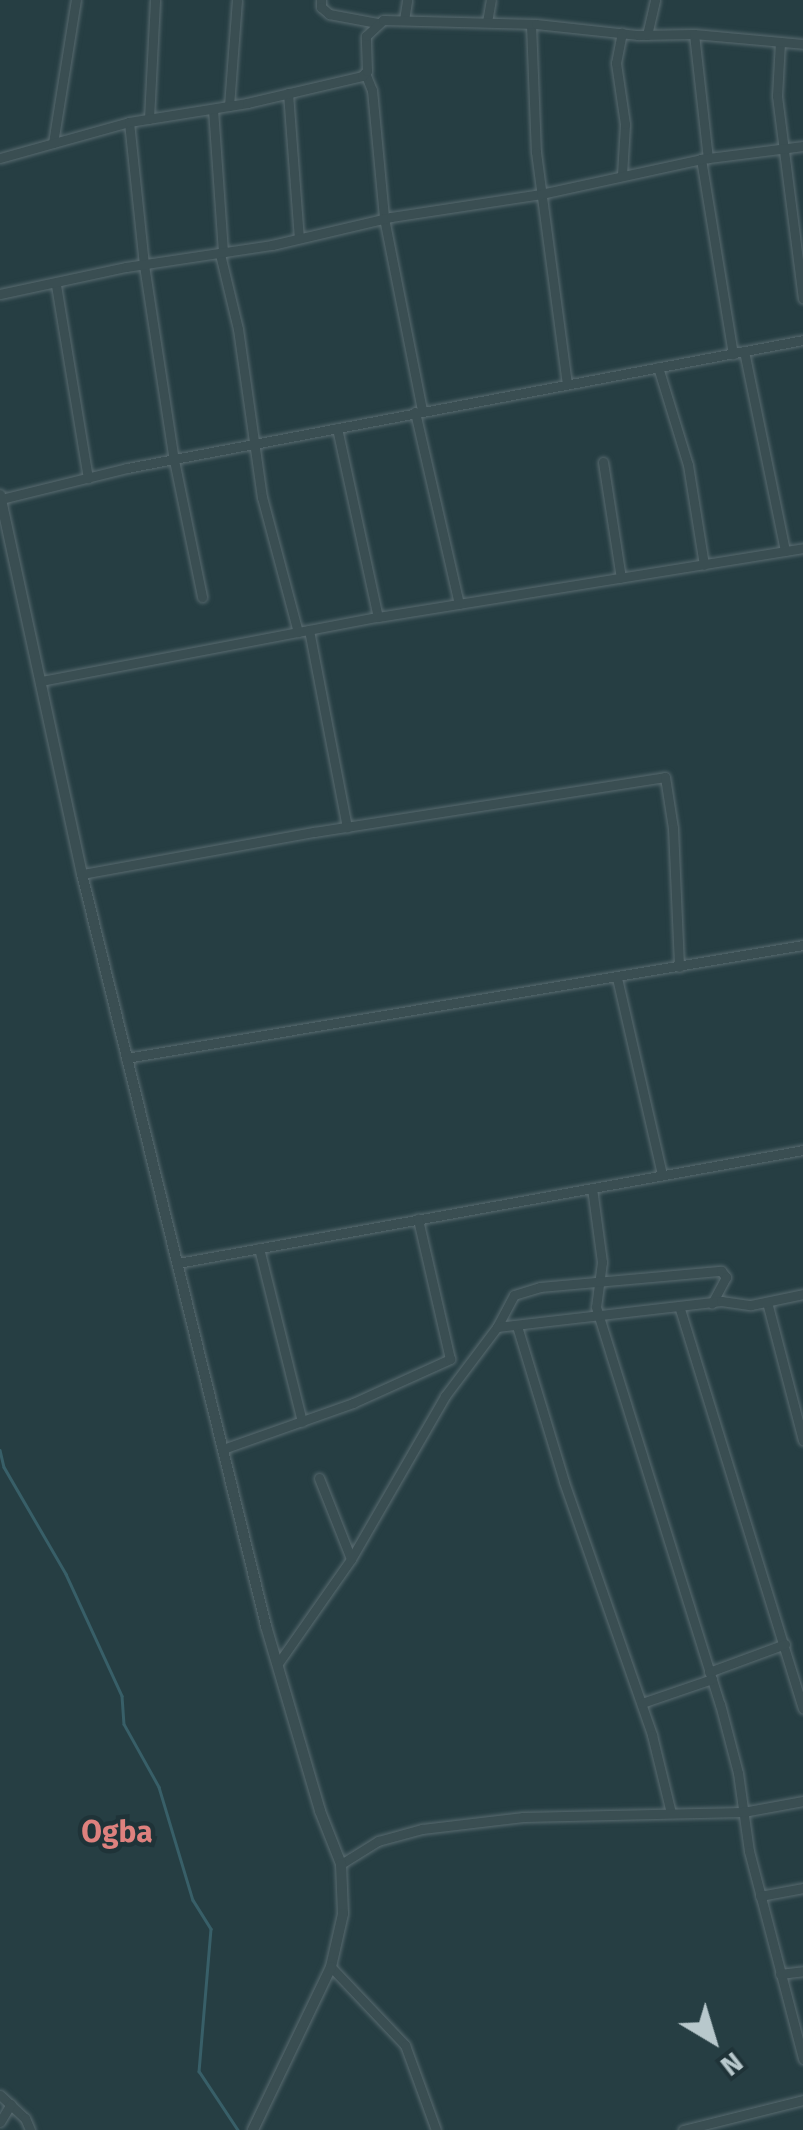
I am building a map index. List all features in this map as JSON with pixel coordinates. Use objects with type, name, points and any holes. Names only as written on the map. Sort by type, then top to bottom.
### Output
[{"type":"street","points":[[53,143],[76,0]]},
{"type":"street","points":[[149,119],[155,0]]},
{"type":"street","points":[[229,106],[237,0]]},
{"type":"street","points":[[321,0],[321,7],[329,14],[377,23],[404,20],[531,24],[803,44]]},
{"type":"street","points":[[404,20],[407,0]]},
{"type":"street","points":[[487,22],[491,0]]},
{"type":"street","points":[[647,35],[655,0]]},
{"type":"street","points":[[377,23],[366,36],[365,74],[372,90],[384,218],[458,604]]},
{"type":"street","points":[[531,24],[541,194],[567,384]]},
{"type":"street","points":[[622,33],[616,63],[625,124],[622,175]]},
{"type":"street","points":[[694,34],[699,51],[705,158],[738,352],[785,551]]},
{"type":"street","points":[[780,42],[778,96],[803,298]]},
{"type":"street","points":[[0,158],[129,122],[229,106],[365,74]]},
{"type":"street","points":[[288,93],[299,238]]},
{"type":"street","points":[[212,108],[221,254],[238,329],[262,497],[304,631],[346,827]]},
{"type":"street","points":[[129,122],[144,265],[174,460],[202,597]]},
{"type":"street","points":[[0,294],[221,254],[384,218],[541,194],[705,158],[803,146]]},
{"type":"street","points":[[56,285],[88,478]]},
{"type":"street","points":[[254,2128],[331,1967],[342,1914],[341,1864],[320,1812],[266,1626],[82,874],[0,497],[418,411],[803,340]]},
{"type":"street","points":[[658,367],[688,465],[704,565]]},
{"type":"street","points":[[337,428],[378,617]]},
{"type":"street","points":[[603,462],[621,578]]},
{"type":"street","points":[[41,681],[378,617],[803,548]]},
{"type":"street","points":[[82,874],[346,827],[665,777],[674,828],[680,967]]},
{"type":"street","points":[[126,1058],[803,946]]},
{"type":"street","points":[[617,978],[662,1175]]},
{"type":"street","points":[[178,1263],[803,1150]]},
{"type":"street","points":[[592,1188],[602,1262],[596,1280],[600,1318],[738,1774],[760,1896],[803,2059]]},
{"type":"street","points":[[223,1449],[302,1422],[450,1359],[452,1352],[418,1220]]},
{"type":"street","points":[[259,1248],[302,1422]]},
{"type":"street","points":[[279,1662],[350,1559],[445,1396],[497,1328],[507,1304],[523,1289],[721,1270],[726,1277],[712,1303]]},
{"type":"street","points":[[497,1328],[712,1303],[766,1302],[803,1294]]},
{"type":"street","points":[[766,1302],[803,1440]]},
{"type":"street","points":[[680,1309],[803,1708]]},
{"type":"street","points":[[517,1326],[564,1482],[642,1703],[671,1813]]},
{"type":"street","points":[[319,1478],[350,1559]]},
{"type":"street","points":[[642,1703],[785,1644]]},
{"type":"street","points":[[341,1864],[378,1841],[422,1830],[524,1817],[743,1812],[803,1802]]},
{"type":"street","points":[[760,1896],[803,1888]]},
{"type":"street","points":[[331,1967],[405,2046],[436,2130]]},
{"type":"street","points":[[780,1974],[803,1971]]},
{"type":"street","points":[[0,2095],[30,2130]]},
{"type":"street","points":[[682,2130],[803,2100]]},
{"type":"street","points":[[0,2122],[11,2104]]},
{"type":"waterway","points":[[0,1450],[4,1467],[66,1574],[122,1696],[124,1724],[159,1787],[193,1900],[211,1929],[199,2071],[238,2130]]},
{"type":"district","name":"Ogba","points":[[117,1832]]}]
